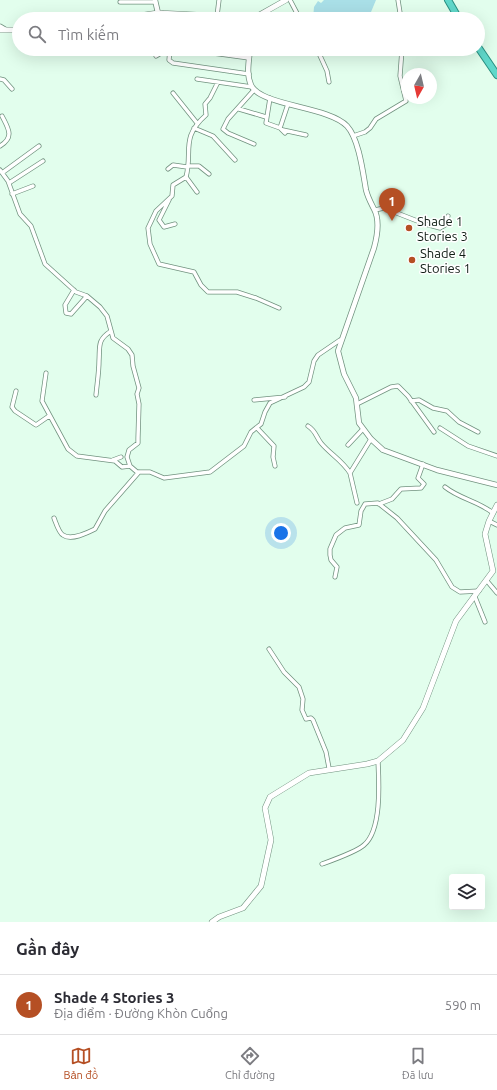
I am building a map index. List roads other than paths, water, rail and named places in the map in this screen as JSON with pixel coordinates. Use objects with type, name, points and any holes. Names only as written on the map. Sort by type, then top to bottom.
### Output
[{"type":"highway","points":[[448,0],[455,12]]},
{"type":"highway","points":[[484,56],[497,75]]},
{"type":"main road","points":[[266,12],[286,0]]},
{"type":"main road","points":[[212,922],[219,917],[243,908],[261,886],[271,840],[266,815],[266,805],[268,799],[303,775],[329,768],[368,764],[378,761],[396,747],[412,728],[424,706],[456,621],[480,591],[494,569],[485,540],[485,528],[497,505]]},
{"type":"street","points":[[217,12],[220,0]]},
{"type":"street","points":[[290,0],[296,12]]},
{"type":"street","points":[[398,0],[400,12]]},
{"type":"street","points":[[120,2],[155,1],[160,12]]},
{"type":"street","points":[[0,26],[3,30]]},
{"type":"street","points":[[169,56],[169,60],[173,63],[248,74]]},
{"type":"street","points":[[234,56],[249,58],[248,74],[253,89]]},
{"type":"street","points":[[320,56],[330,82]]},
{"type":"street","points":[[353,136],[365,132],[370,128],[376,119],[406,101],[400,76],[401,56]]},
{"type":"street","points":[[0,79],[4,80],[12,89]]},
{"type":"street","points":[[197,79],[253,89],[270,98],[335,117],[347,127],[353,136],[367,197],[375,210],[377,231],[374,248],[340,340],[338,351],[344,374],[356,398],[359,423],[371,439],[383,450],[437,470],[497,485]]},
{"type":"street","points":[[175,224],[164,227],[160,220],[169,199],[172,196],[173,185],[186,177],[189,140],[197,123],[206,115],[205,104],[210,98],[218,82]]},
{"type":"street","points":[[253,89],[239,108],[228,119],[223,129],[228,134],[254,144]]},
{"type":"street","points":[[173,93],[197,123]]},
{"type":"street","points":[[270,98],[266,117],[268,124],[282,130],[306,135]]},
{"type":"street","points":[[282,130],[288,104]]},
{"type":"street","points":[[239,108],[266,117]]},
{"type":"street","points":[[0,146],[7,142],[9,136],[9,130],[2,116]]},
{"type":"street","points":[[194,128],[214,136],[235,160]]},
{"type":"street","points":[[39,146],[1,171],[9,183],[20,214],[32,226],[45,264],[74,290],[87,296],[104,313],[113,338],[128,349],[132,355],[133,366],[139,388],[137,394],[139,404],[138,438],[135,447],[128,452],[130,466]]},
{"type":"street","points":[[9,183],[43,161]]},
{"type":"street","points":[[168,169],[173,166],[198,166],[209,174]]},
{"type":"street","points":[[186,177],[197,192]]},
{"type":"street","points":[[12,194],[33,186]]},
{"type":"street","points":[[169,199],[156,211],[148,228],[150,244],[159,264],[194,272],[201,286],[208,292],[237,292],[279,308]]},
{"type":"street","points":[[375,210],[384,208],[425,224],[440,228],[445,225],[448,216]]},
{"type":"street","points":[[74,290],[64,305],[66,314],[71,314],[87,296]]},
{"type":"street","points":[[96,395],[99,360],[98,348],[102,338],[111,331]]},
{"type":"street","points":[[46,373],[42,401],[68,449],[73,454],[81,457],[117,462],[122,467],[130,466],[139,472],[150,472],[164,478],[210,472],[242,448],[251,432],[261,424],[264,412],[270,403],[286,397],[304,387],[309,382],[312,366],[318,355],[340,340]]},
{"type":"street","points":[[357,404],[394,386],[398,386],[411,400],[434,432]]},
{"type":"street","points":[[16,392],[12,408],[14,411],[36,425],[49,416]]},
{"type":"street","points":[[254,400],[282,396],[286,397]]},
{"type":"street","points":[[411,400],[419,400],[429,406],[447,411],[459,422],[478,432]]},
{"type":"street","points":[[308,426],[315,431],[322,444],[344,464],[350,473],[357,503]]},
{"type":"street","points":[[257,428],[274,446],[273,457],[275,466]]},
{"type":"street","points":[[440,428],[468,446],[497,456]]},
{"type":"street","points":[[348,444],[363,429]]},
{"type":"street","points":[[350,473],[371,439]]},
{"type":"street","points":[[112,461],[121,457]]},
{"type":"street","points":[[335,576],[337,567],[331,560],[330,552],[336,535],[345,528],[359,525],[360,511],[365,504],[379,504],[392,499],[401,489],[421,488],[424,484],[418,478],[423,464]]},
{"type":"street","points":[[54,518],[60,533],[65,536],[74,536],[94,529],[105,511],[139,472]]},
{"type":"street","points":[[445,487],[453,494],[483,505],[493,513]]},
{"type":"street","points":[[379,504],[397,518],[436,560],[452,587],[460,592],[480,591]]},
{"type":"street","points":[[488,521],[497,525]]},
{"type":"street","points":[[487,581],[497,593]]},
{"type":"street","points":[[475,597],[485,622]]},
{"type":"street","points":[[269,649],[284,672],[299,687],[303,699],[302,712],[306,719],[311,718],[313,720],[326,752],[329,768]]},
{"type":"street","points":[[322,864],[363,846],[370,837],[379,797],[378,761]]},
{"type":"water","points":[[324,0],[376,0],[371,12],[314,12],[314,7],[318,1],[321,3]]},
{"type":"place","name":"Shade 4 Stories 3","points":[[392,221]]},
{"type":"place","name":"Shade 1 Stories 3","points":[[409,228]]},
{"type":"place","name":"Shade 4 Stories 1","points":[[412,260]]}]
